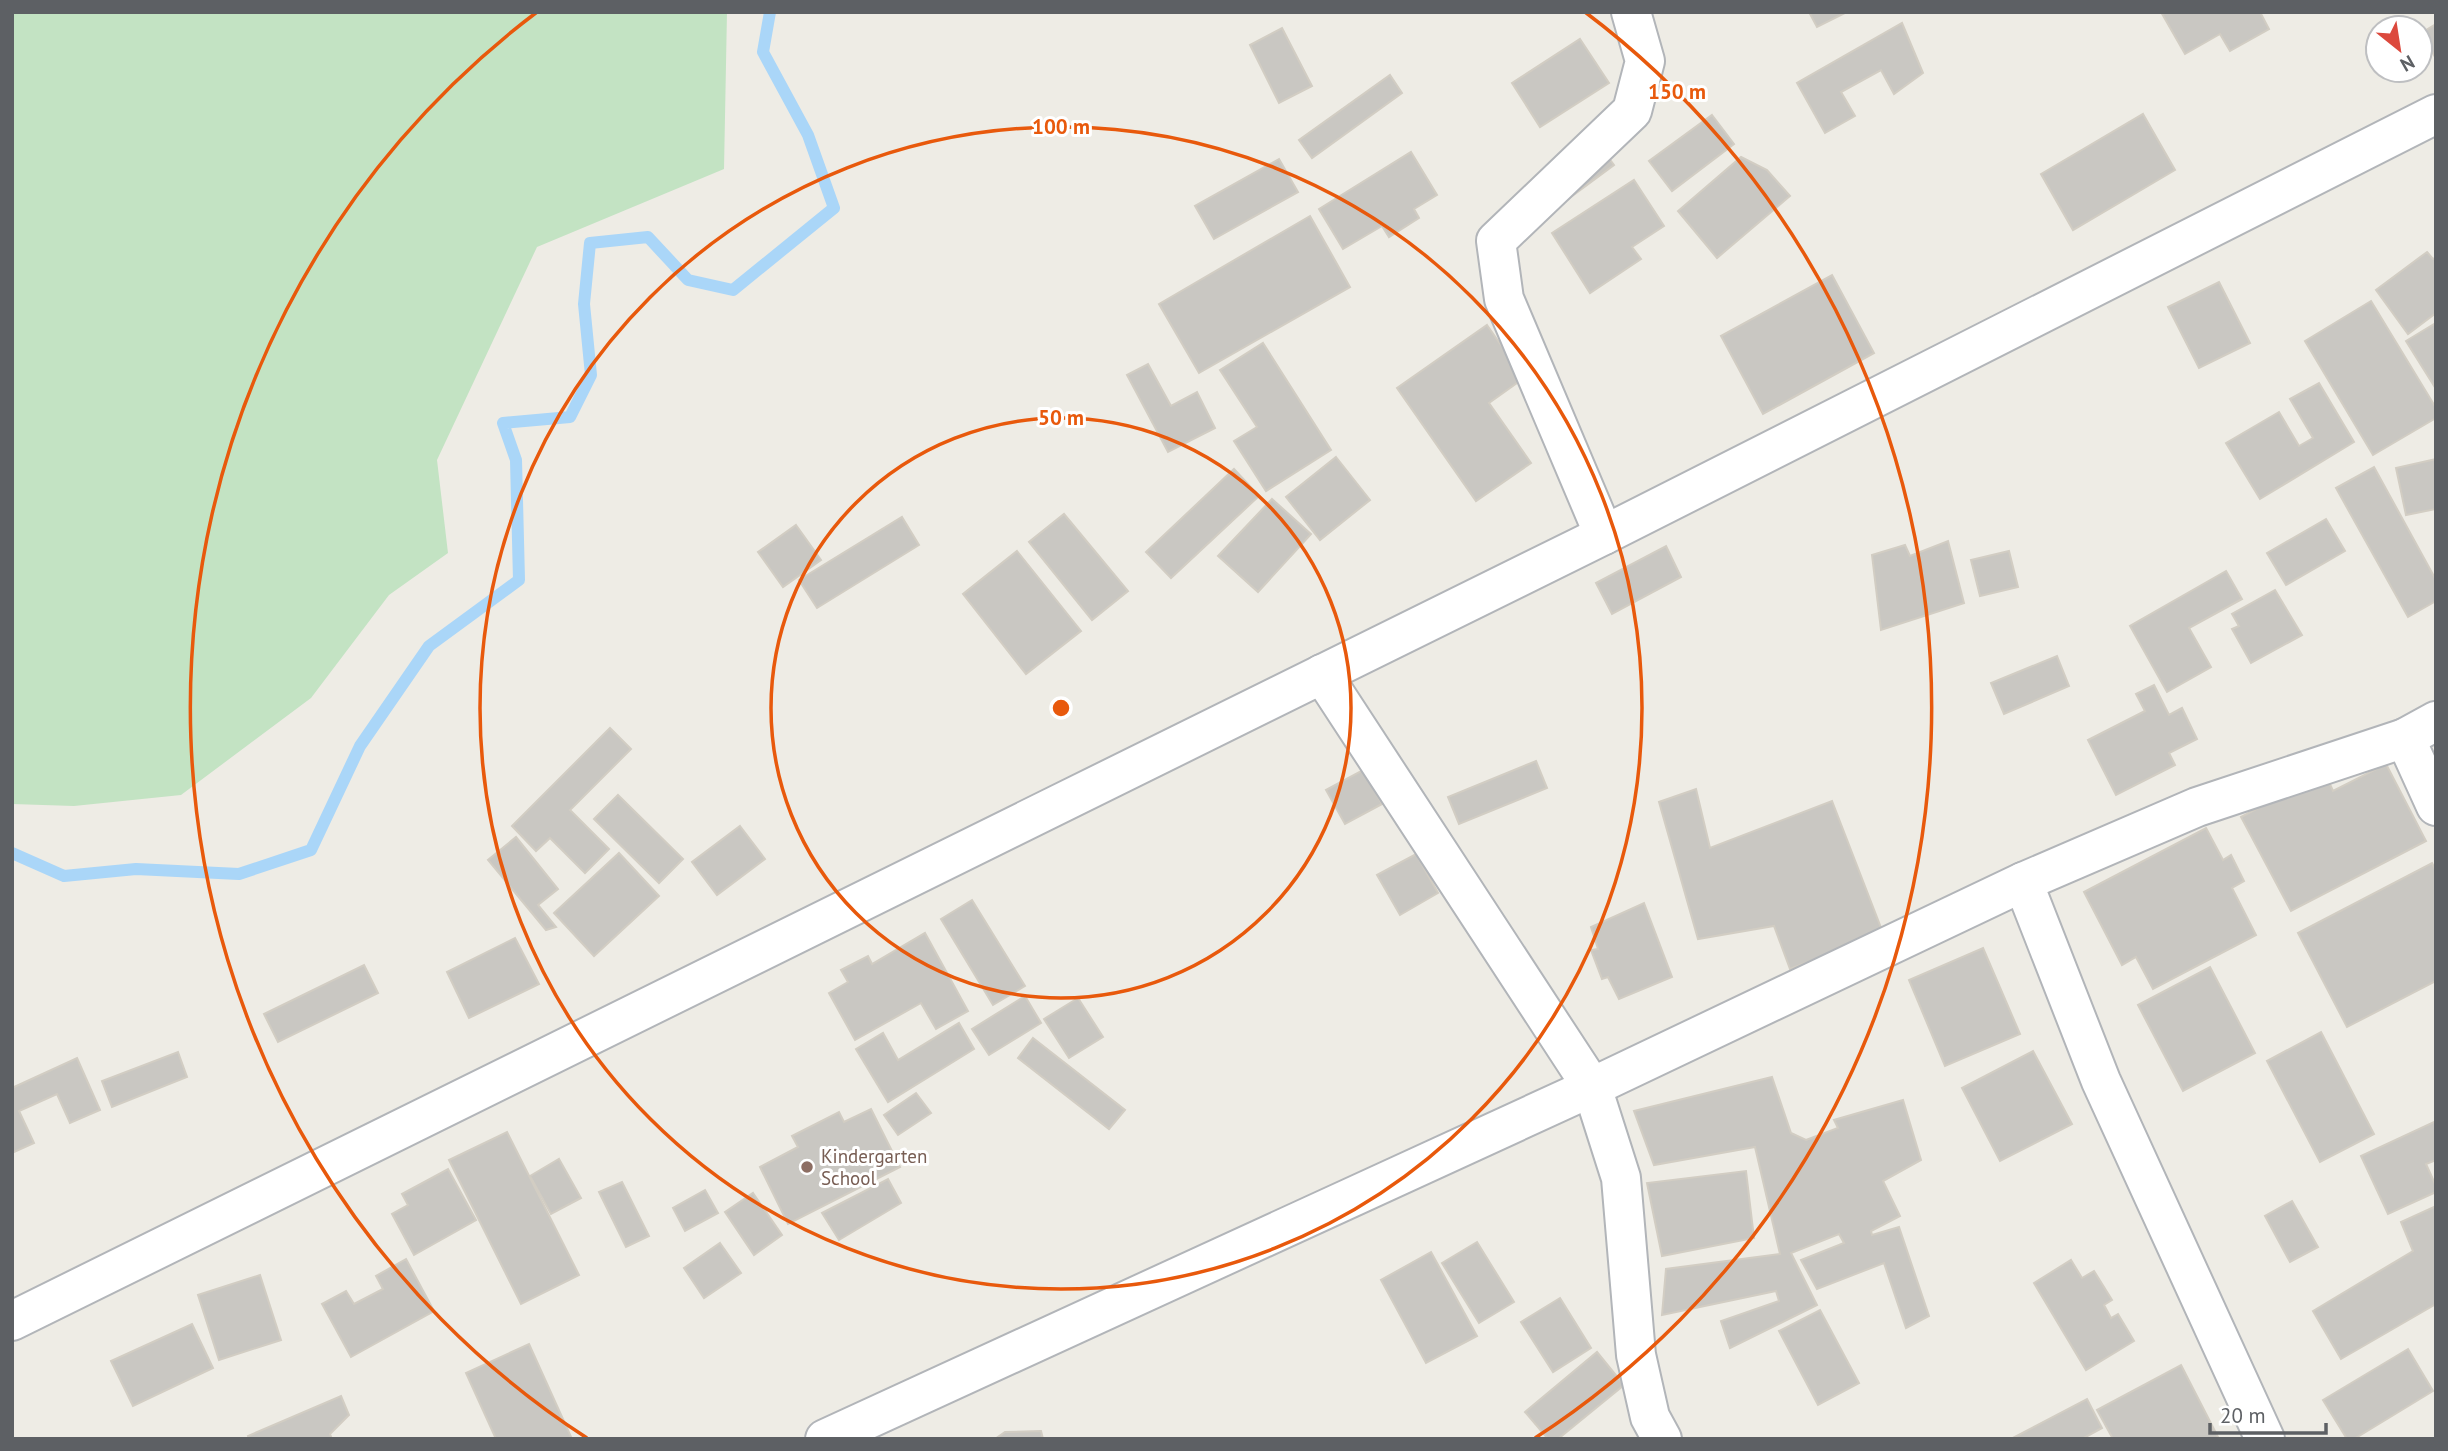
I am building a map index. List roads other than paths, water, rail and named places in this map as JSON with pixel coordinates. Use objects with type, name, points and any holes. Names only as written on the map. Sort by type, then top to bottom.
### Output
[{"type":"street","points":[[1604,535],[1504,299],[1496,241],[1632,111],[1645,61],[1632,12]]},
{"type":"street","points":[[12,1321],[1604,535],[2436,114]]},
{"type":"street","points":[[1322,674],[1592,1087],[1621,1178],[1636,1355],[1650,1417],[1662,1439]]},
{"type":"street","points":[[825,1439],[1592,1087],[2022,882],[2197,807],[2421,729],[2436,806]]},
{"type":"street","points":[[2022,882],[2101,1081],[2265,1439]]},
{"type":"waterway","points":[[12,853],[64,876],[136,869],[239,874],[311,850],[360,746],[429,646],[519,580],[516,460],[503,423],[570,417],[591,375],[584,304],[590,243],[648,237],[688,280],[733,290],[834,208],[808,135],[763,52],[770,12]]},
{"type":"place","name":"Kindergarten School","points":[[807,1167]]}]
